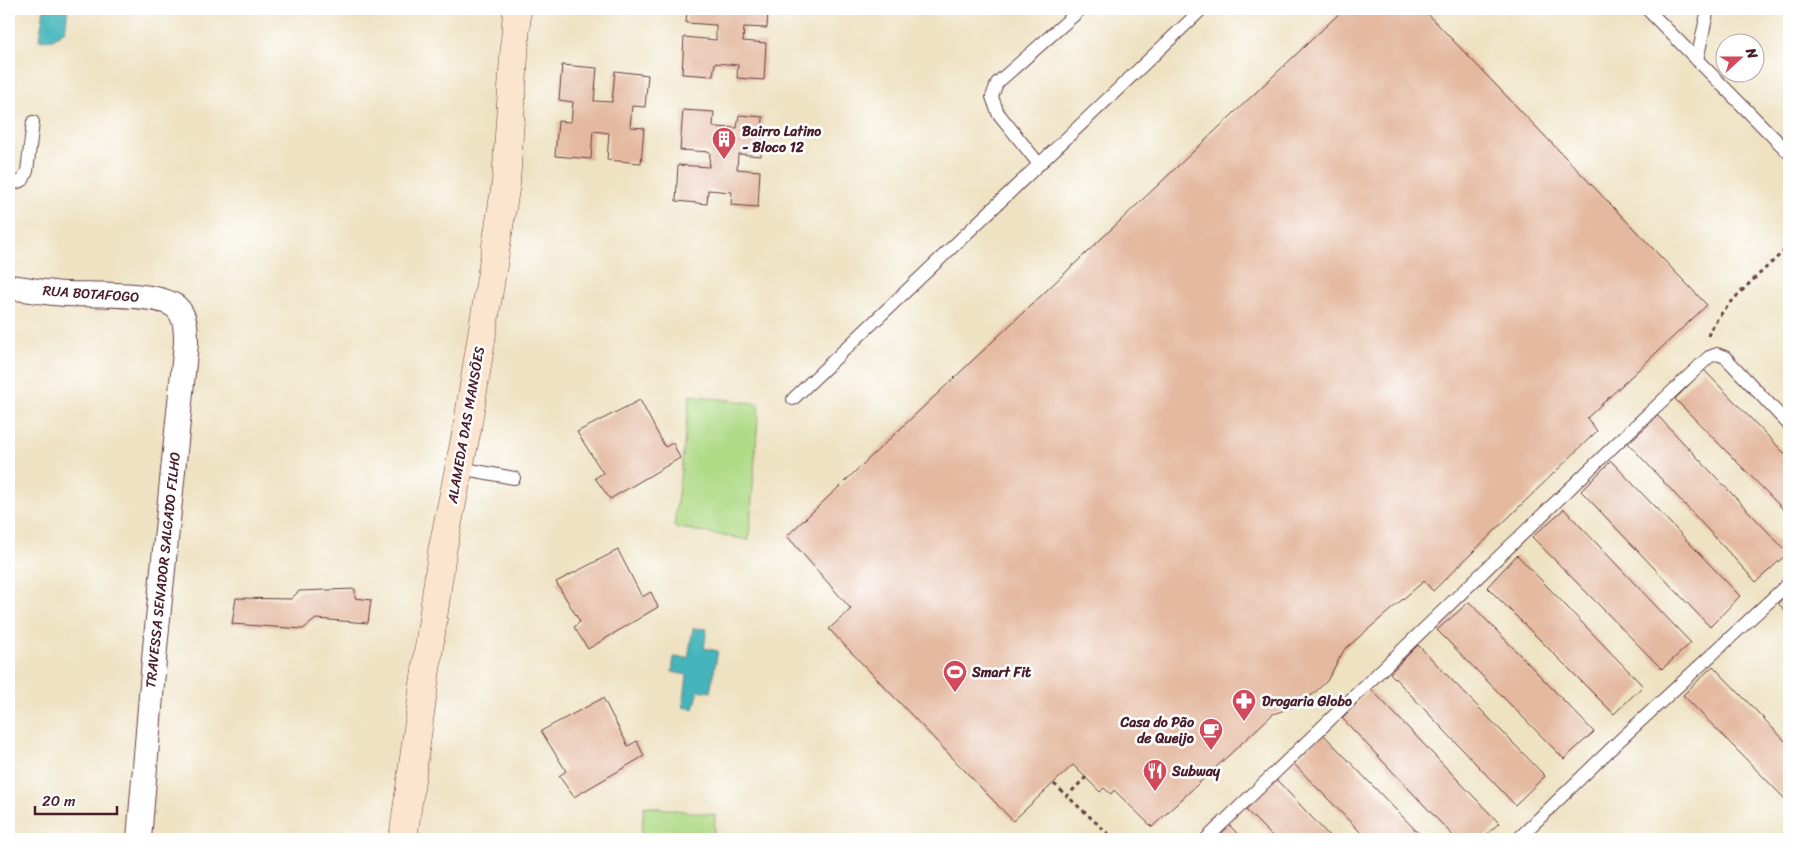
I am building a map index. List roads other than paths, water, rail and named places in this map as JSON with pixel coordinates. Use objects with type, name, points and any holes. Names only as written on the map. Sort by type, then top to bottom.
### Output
[{"type":"street","name":"ALAMEDA DAS MANSÕES","points":[[403,839],[442,552],[468,429],[506,183],[517,9]]},
{"type":"street","name":"RUA BOTAFOGO","points":[[9,287],[64,294],[154,299],[173,305]]},
{"type":"street","name":"TRAVESSA SENADOR SALGADO FILHO","points":[[139,839],[186,342],[184,320],[178,308],[173,305]]},
{"type":"lane","points":[[1039,164],[998,113],[992,97],[997,84],[1081,9]]},
{"type":"lane","points":[[793,400],[1202,9]]},
{"type":"lane","points":[[1647,9],[1789,153]]},
{"type":"lane","points":[[1697,60],[1708,9]]},
{"type":"lane","points":[[9,184],[23,180],[27,171],[33,122]]},
{"type":"lane","points":[[1206,839],[1616,444],[1709,357],[1717,354],[1725,357],[1789,425]]},
{"type":"lane","points":[[460,468],[514,478]]},
{"type":"lane","points":[[1518,839],[1620,740],[1789,583]]},
{"type":"water","points":[[44,9],[68,9],[65,31],[53,39],[39,40]]},
{"type":"water","points":[[693,628],[707,629],[704,648],[718,651],[710,692],[699,690],[694,709],[683,707],[687,675],[672,672],[674,657],[688,658]]},
{"type":"place","name":"Bairro Latino - Bloco 12","points":[[724,160]]},
{"type":"place","name":"Smart Fit","points":[[955,693]]},
{"type":"place","name":"Drogaria Globo","points":[[1244,722]]},
{"type":"place","name":"Casa do Pão de Queijo","points":[[1211,751]]},
{"type":"place","name":"Subway","points":[[1155,792]]}]
